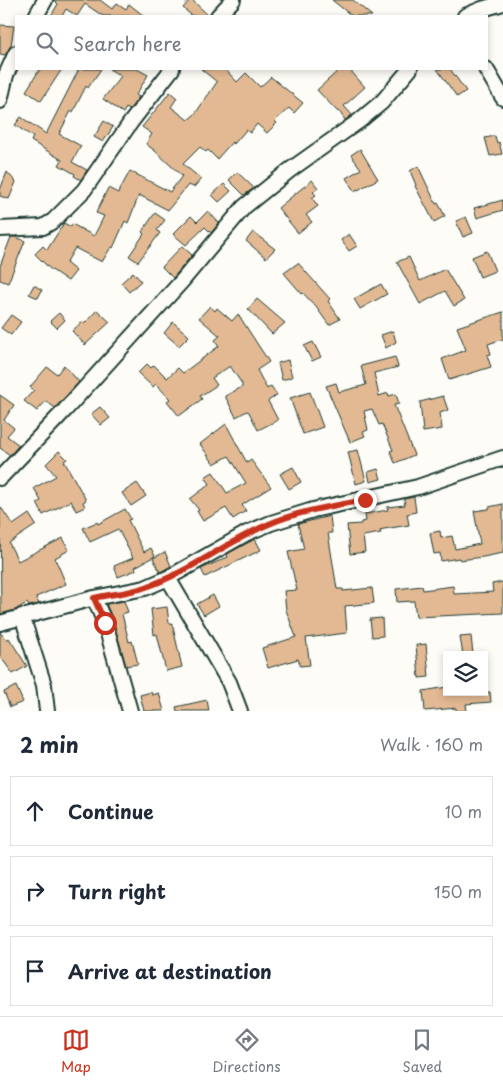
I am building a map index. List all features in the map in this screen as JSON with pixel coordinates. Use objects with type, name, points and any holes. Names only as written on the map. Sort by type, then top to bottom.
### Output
[{"type":"street","points":[[37,15],[45,0]]},
{"type":"street","points":[[219,15],[233,0]]},
{"type":"street","points":[[467,15],[503,3]]},
{"type":"street","points":[[0,101],[6,75],[15,55]]},
{"type":"street","points":[[0,229],[43,227],[53,221],[84,190],[131,122],[171,70]]},
{"type":"street","points":[[0,478],[65,410],[169,295],[244,207],[290,170],[359,121],[382,102],[409,70]]},
{"type":"street","points":[[487,70],[503,98]]},
{"type":"street","points":[[0,622],[94,598],[145,588],[168,578],[247,534],[271,523],[313,510],[418,487],[503,458]]},
{"type":"street","points":[[168,578],[229,682],[240,711]]},
{"type":"street","points":[[94,598],[105,623],[130,711]]},
{"type":"street","points":[[22,616],[44,684],[47,711]]},
{"type":"building","points":[[54,0],[100,0],[112,9],[117,3],[126,9],[129,4],[143,15],[102,15],[85,4],[78,15],[66,9],[63,15],[52,15],[58,4]]},
{"type":"building","points":[[192,0],[208,15],[191,15],[183,8]]},
{"type":"building","points":[[332,0],[353,0],[371,15],[351,15]]},
{"type":"building","points":[[0,25],[14,26],[11,46],[5,55],[0,54]]},
{"type":"building","points":[[39,70],[61,70],[41,101],[26,91]]},
{"type":"building","points":[[78,70],[100,70],[88,88],[86,86],[59,134],[81,146],[72,162],[87,170],[81,180],[74,176],[75,174],[59,165],[62,160],[31,141],[33,137],[15,125],[21,117],[46,134]]},
{"type":"building","points":[[111,70],[139,70],[148,75],[136,95],[139,97],[129,110],[126,108],[123,113],[103,99],[121,76]]},
{"type":"building","points":[[202,70],[226,70],[237,82],[246,73],[260,87],[271,77],[303,103],[294,113],[289,108],[275,121],[277,123],[267,133],[257,124],[250,133],[246,130],[217,159],[208,150],[206,152],[200,147],[183,164],[201,179],[194,187],[188,185],[168,210],[139,195],[128,223],[125,221],[113,248],[111,247],[102,262],[75,248],[66,263],[76,271],[68,281],[49,268],[35,254],[43,246],[47,250],[64,223],[71,227],[72,224],[94,236],[104,216],[96,213],[108,188],[118,193],[130,171],[170,192],[182,176],[146,144],[152,134],[142,127],[170,92],[177,98],[171,107],[188,120],[195,114],[217,82]]},
{"type":"building","points":[[339,70],[350,70],[365,87],[344,106],[352,115],[345,120],[339,111],[317,90]]},
{"type":"building","points":[[438,70],[451,70],[466,91],[457,97]]},
{"type":"building","points":[[104,121],[113,127],[103,142],[94,137]]},
{"type":"building","points":[[495,136],[497,143],[499,142],[502,154],[490,156],[485,138]]},
{"type":"building","points":[[360,149],[378,179],[354,191],[346,178],[361,169],[351,155]]},
{"type":"building","points":[[418,166],[436,204],[438,203],[445,216],[434,222],[415,186],[410,171]]},
{"type":"building","points":[[7,172],[16,182],[9,199],[0,196],[0,190]]},
{"type":"building","points":[[237,172],[254,188],[244,195],[229,180]]},
{"type":"building","points":[[312,180],[318,188],[313,192],[316,195],[312,198],[318,206],[306,215],[312,222],[298,233],[278,208]]},
{"type":"building","points":[[224,184],[231,191],[219,202],[212,195]]},
{"type":"building","points":[[503,200],[503,210],[477,218],[474,208]]},
{"type":"building","points":[[208,211],[219,223],[211,233],[205,227],[186,245],[173,234],[191,216],[197,222]]},
{"type":"building","points":[[155,213],[165,220],[157,230],[160,233],[138,262],[129,256]]},
{"type":"building","points":[[466,217],[473,233],[463,237],[456,221]]},
{"type":"building","points":[[253,232],[275,249],[266,258],[246,241]]},
{"type":"building","points":[[349,234],[357,246],[349,251],[341,240]]},
{"type":"building","points":[[11,237],[25,241],[8,283],[0,280],[0,266]]},
{"type":"building","points":[[182,246],[192,255],[173,278],[162,267]]},
{"type":"building","points":[[487,251],[495,271],[480,277],[472,257]]},
{"type":"building","points":[[409,257],[420,281],[445,269],[464,300],[454,306],[445,291],[420,304],[397,262]]},
{"type":"building","points":[[298,263],[330,299],[328,301],[340,319],[329,325],[316,307],[284,273]]},
{"type":"building","points":[[133,272],[141,281],[129,292],[121,283]]},
{"type":"building","points":[[381,284],[387,294],[360,309],[354,299]]},
{"type":"building","points":[[34,285],[42,290],[38,298],[29,294]]},
{"type":"building","points":[[257,299],[285,323],[272,334],[248,309]]},
{"type":"building","points":[[210,306],[215,311],[217,308],[232,321],[238,314],[269,362],[257,370],[267,389],[271,386],[277,395],[268,401],[278,420],[258,430],[249,412],[247,411],[236,417],[225,396],[242,387],[230,366],[212,378],[217,385],[200,396],[202,399],[179,416],[167,401],[170,399],[156,384],[153,387],[138,373],[147,364],[151,368],[154,365],[167,378],[178,368],[183,373],[219,346],[215,340],[220,336],[199,318]]},
{"type":"building","points":[[97,310],[110,322],[85,345],[72,331],[83,321],[85,323]]},
{"type":"building","points":[[503,312],[503,339],[488,344],[491,354],[487,355],[491,367],[449,380],[442,359],[466,350],[457,327]]},
{"type":"building","points":[[59,313],[65,320],[57,328],[50,321]]},
{"type":"building","points":[[11,315],[21,322],[11,335],[1,328]]},
{"type":"building","points":[[173,322],[189,336],[179,346],[164,333]]},
{"type":"building","points":[[393,331],[396,342],[386,348],[381,335]]},
{"type":"building","points":[[313,342],[321,357],[312,361],[304,346]]},
{"type":"building","points":[[395,357],[398,367],[374,373],[379,396],[388,393],[389,396],[396,394],[399,404],[394,405],[414,455],[395,463],[390,451],[393,450],[382,424],[379,425],[372,409],[364,411],[368,430],[363,432],[365,436],[350,442],[326,386],[336,383],[339,392],[366,385],[361,366]]},
{"type":"building","points":[[288,360],[292,377],[282,380],[278,363]]},
{"type":"building","points":[[64,365],[79,382],[55,408],[46,401],[37,411],[24,401],[34,390],[30,387],[47,367],[57,374]]},
{"type":"building","points":[[310,392],[323,427],[303,434],[290,398]]},
{"type":"building","points":[[0,395],[14,405],[4,420],[14,428],[7,436],[19,445],[10,455],[0,448]]},
{"type":"building","points":[[443,396],[448,410],[440,413],[442,429],[423,432],[420,402]]},
{"type":"building","points":[[100,407],[110,418],[101,425],[91,414]]},
{"type":"building","points":[[226,424],[247,463],[251,460],[271,487],[242,505],[246,511],[233,519],[226,508],[203,521],[197,511],[199,510],[190,499],[210,484],[205,477],[213,472],[227,493],[246,483],[229,456],[214,464],[200,444]]},
{"type":"building","points":[[358,450],[366,481],[356,484],[348,452]]},
{"type":"building","points":[[59,451],[67,459],[64,461],[86,500],[83,502],[85,507],[76,511],[71,501],[43,515],[37,503],[41,501],[34,488],[56,476],[46,464]]},
{"type":"building","points":[[293,467],[301,482],[289,489],[280,474]]},
{"type":"building","points":[[378,469],[381,479],[370,482],[368,472]]},
{"type":"building","points":[[137,483],[146,496],[131,506],[122,493]]},
{"type":"building","points":[[414,497],[416,512],[407,514],[409,525],[384,529],[380,530],[381,533],[363,536],[365,552],[350,554],[347,525],[361,524],[361,522],[366,521],[365,514],[388,510],[387,507],[405,505],[404,499]]},
{"type":"building","points":[[503,504],[503,553],[441,561],[440,553],[434,554],[430,533],[440,531],[441,538],[452,536],[455,549],[480,544],[474,511],[489,509],[489,507]]},
{"type":"building","points":[[0,506],[13,525],[29,514],[36,525],[9,543],[18,561],[63,538],[69,550],[55,558],[66,584],[36,597],[39,604],[29,606],[27,603],[15,610],[1,614]]},
{"type":"building","points":[[125,509],[131,519],[128,520],[144,552],[151,548],[155,556],[135,567],[136,570],[118,577],[114,566],[133,558],[118,529],[90,542],[83,528],[97,522],[98,524]]},
{"type":"building","points":[[330,516],[332,533],[328,533],[337,589],[343,589],[343,591],[372,588],[374,603],[345,606],[347,633],[306,638],[310,665],[300,666],[298,659],[268,668],[262,648],[296,637],[286,610],[284,591],[297,590],[288,552],[304,549],[298,524]]},
{"type":"building","points":[[255,539],[261,550],[205,577],[201,569],[228,557],[227,554]]},
{"type":"building","points":[[165,552],[171,566],[160,572],[153,558]]},
{"type":"building","points":[[503,582],[503,613],[416,617],[414,601],[397,602],[396,589],[422,586],[423,590],[453,586],[454,594],[493,592],[492,584]]},
{"type":"building","points":[[213,595],[219,606],[204,615],[197,604]]},
{"type":"building","points":[[124,601],[128,612],[122,614],[129,642],[132,641],[138,664],[126,666],[113,620],[106,604]]},
{"type":"building","points":[[167,607],[169,623],[172,623],[182,667],[166,671],[157,634],[154,635],[151,609]]},
{"type":"building","points":[[382,618],[383,636],[372,637],[370,619]]},
{"type":"building","points":[[0,632],[6,640],[9,638],[27,666],[13,674],[0,656]]},
{"type":"building","points":[[471,636],[473,651],[462,651],[460,637]]},
{"type":"building","points":[[426,644],[429,677],[419,678],[416,645]]},
{"type":"building","points":[[16,686],[23,702],[10,707],[4,692]]},
{"type":"building","points":[[443,688],[443,696],[488,696],[488,692],[490,692],[491,702],[466,704],[467,711],[456,711],[456,708],[425,711],[423,691]]},
{"type":"building","points":[[151,692],[152,695],[159,693],[164,711],[144,711],[140,695]]},
{"type":"building","points":[[207,700],[209,711],[177,711],[176,707]]},
{"type":"route","points":[[105,623],[94,598],[145,588],[168,578],[247,534],[271,523],[313,510],[365,500]]}]
